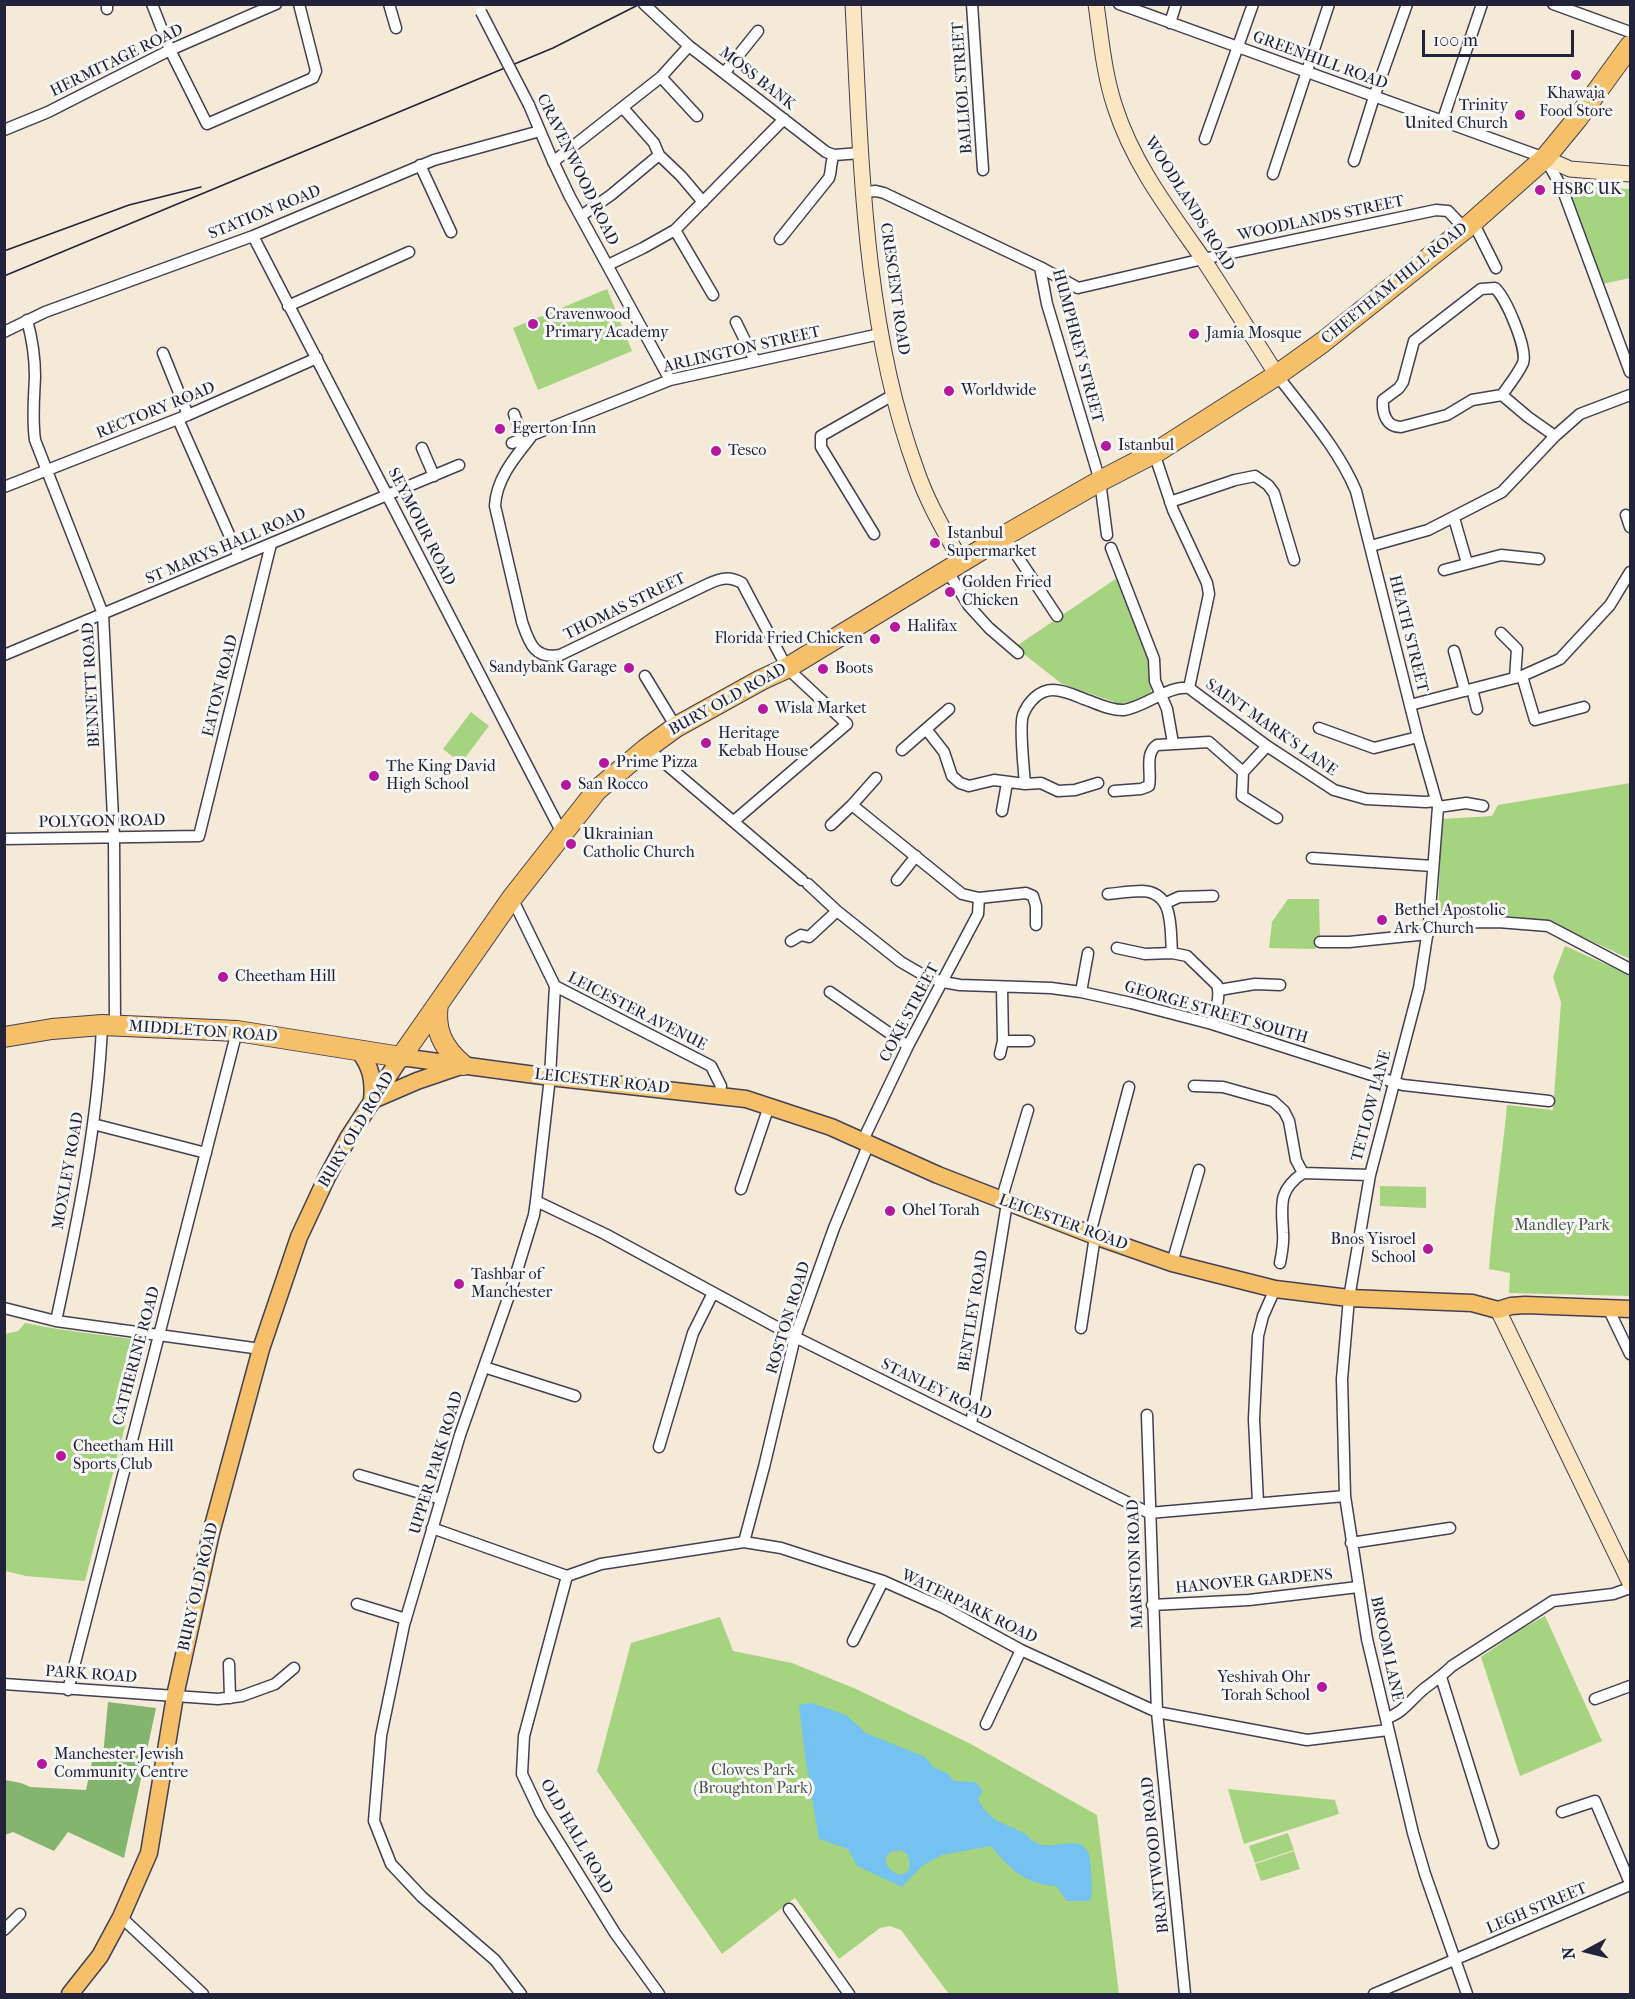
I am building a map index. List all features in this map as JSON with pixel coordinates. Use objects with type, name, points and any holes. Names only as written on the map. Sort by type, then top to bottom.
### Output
[{"type":"highway","name":"CHEETHAM HILL ROAD","points":[[955,567],[1100,481],[1154,453],[1277,375],[1323,342],[1469,226],[1545,158],[1627,58]]},
{"type":"highway","name":"BURY OLD ROAD","points":[[401,1057],[512,898],[597,790],[676,727],[761,680],[788,668],[955,567]]},
{"type":"highway","points":[[438,1004],[436,1016],[441,1039],[451,1055],[463,1065]]},
{"type":"highway","name":"MIDDLETON ROAD","points":[[4,1037],[52,1029],[109,1025],[237,1031],[401,1057]]},
{"type":"main road","points":[[359,1051],[371,1071],[374,1088],[372,1100]]},
{"type":"main road","name":"LEICESTER ROAD","points":[[401,1057],[550,1077],[746,1099],[866,1142],[938,1175],[1092,1235],[1172,1263],[1275,1289],[1349,1298],[1472,1303],[1498,1310],[1525,1305],[1630,1309]]},
{"type":"main road","name":"BURY OLD ROAD","points":[[70,1995],[100,1956],[121,1917],[149,1853],[175,1696],[211,1533],[261,1349],[299,1237],[327,1177],[372,1100],[401,1057]]},
{"type":"main road","points":[[372,1100],[463,1065]]},
{"type":"street","points":[[152,4],[170,50],[207,124],[313,78],[316,71],[299,4]]},
{"type":"street","name":"HERMITAGE ROAD","points":[[4,130],[48,112],[170,50],[276,4]]},
{"type":"street","points":[[389,4],[396,28]]},
{"type":"street","name":"MOSS BANK","points":[[644,4],[689,46],[725,72],[814,145],[834,155]]},
{"type":"street","name":"CRESCENT ROAD","points":[[853,4],[864,192],[880,334],[893,395],[916,470],[937,517],[955,567]]},
{"type":"street","name":"BALLIOL STREET","points":[[972,4],[983,170]]},
{"type":"street","name":"WOODLANDS ROAD","points":[[1096,4],[1105,69],[1121,123],[1131,147],[1150,182],[1203,259],[1277,375]]},
{"type":"street","name":"GREENHILL ROAD","points":[[1119,4],[1545,158]]},
{"type":"street","points":[[1170,23],[1176,4]]},
{"type":"street","points":[[1206,139],[1253,4]]},
{"type":"street","points":[[1273,174],[1329,4]]},
{"type":"street","points":[[1354,161],[1407,4]]},
{"type":"street","points":[[1442,122],[1482,4]]},
{"type":"street","points":[[1557,5],[1630,32]]},
{"type":"street","name":"CRAVENWOOD ROAD","points":[[479,8],[529,105],[553,162],[670,380]]},
{"type":"street","points":[[725,72],[758,31]]},
{"type":"street","points":[[553,162],[661,77],[689,46]]},
{"type":"street","points":[[661,77],[697,116]]},
{"type":"street","points":[[623,108],[654,143],[659,155],[703,202]]},
{"type":"street","points":[[608,265],[675,230],[784,119]]},
{"type":"street","name":"STATION ROAD","points":[[4,332],[27,320],[95,293],[253,236],[420,165],[540,131]]},
{"type":"street","points":[[780,238],[829,178],[830,162],[834,155],[861,153]]},
{"type":"street","points":[[581,216],[611,195],[659,155]]},
{"type":"street","points":[[1545,158],[1570,169],[1630,174]]},
{"type":"street","points":[[1545,158],[1562,188],[1630,372]]},
{"type":"street","points":[[420,165],[451,232]]},
{"type":"street","name":"HUMPHREY STREET","points":[[864,192],[876,190],[884,193],[1040,267],[1047,304],[1100,481],[1107,535]]},
{"type":"street","name":"WOODLANDS STREET","points":[[1040,267],[1078,288],[1436,210],[1448,211],[1469,226]]},
{"type":"street","points":[[1469,226],[1496,268]]},
{"type":"street","points":[[675,230],[712,296]]},
{"type":"street","name":"SEYMOUR ROAD","points":[[253,236],[562,833]]},
{"type":"street","points":[[288,306],[409,252]]},
{"type":"street","points":[[1502,395],[1523,362],[1523,347],[1504,300],[1495,288],[1487,287],[1481,289],[1414,341],[1404,382],[1383,399],[1383,407],[1391,425],[1401,427],[1447,415],[1472,400],[1502,395],[1555,436]]},
{"type":"street","name":"BENNETT ROAD","points":[[27,320],[35,375],[32,419],[36,440],[103,614],[114,838],[109,1025]]},
{"type":"street","points":[[736,322],[755,361]]},
{"type":"street","name":"ARLINGTON STREET","points":[[522,440],[670,380],[880,334]]},
{"type":"street","points":[[163,353],[183,417],[239,557]]},
{"type":"street","name":"RECTORY ROAD","points":[[4,487],[183,417],[317,358]]},
{"type":"street","name":"HEATH STREET","points":[[1277,375],[1349,474],[1356,491],[1437,804],[1429,928]]},
{"type":"street","points":[[874,534],[821,447],[821,436],[893,395]]},
{"type":"street","points":[[1371,546],[1412,536],[1454,518],[1503,492],[1555,436],[1580,414],[1630,395]]},
{"type":"street","points":[[514,414],[522,440]]},
{"type":"street","name":"THOMAS STREET","points":[[522,440],[501,479],[495,506],[522,622],[527,638],[533,647],[546,655],[560,655],[708,584],[725,578],[733,578],[742,583],[788,668],[847,724],[734,821]]},
{"type":"street","points":[[422,448],[434,476]]},
{"type":"street","points":[[1154,453],[1170,502],[1201,568],[1209,594],[1189,688]]},
{"type":"street","name":"ST MARYS HALL ROAD","points":[[4,655],[459,465]]},
{"type":"street","points":[[1170,502],[1235,480],[1255,476],[1268,485],[1274,493],[1294,560]]},
{"type":"street","points":[[1626,515],[1630,528]]},
{"type":"street","points":[[1454,518],[1467,563]]},
{"type":"street","points":[[1004,536],[1057,616]]},
{"type":"street","name":"EATON ROAD","points":[[199,836],[271,544]]},
{"type":"street","points":[[1111,548],[1154,659],[1155,681],[1167,709],[1173,743]]},
{"type":"street","points":[[1444,570],[1500,555],[1539,559]]},
{"type":"street","points":[[955,567],[969,606],[989,628],[1018,653]]},
{"type":"street","points":[[1410,705],[1518,677],[1560,659],[1610,605],[1630,572]]},
{"type":"street","points":[[1501,633],[1517,649],[1518,677],[1535,720],[1584,707]]},
{"type":"street","points":[[1454,651],[1477,709]]},
{"type":"street","points":[[645,676],[676,727]]},
{"type":"street","name":"SAINT MARK'S LANE","points":[[1025,784],[1023,714],[1032,700],[1042,691],[1064,691],[1117,710],[1133,708],[1183,687],[1189,688],[1267,746],[1334,790],[1366,799],[1437,804],[1466,803],[1483,806]]},
{"type":"street","points":[[902,750],[949,710]]},
{"type":"street","points":[[1319,728],[1374,748],[1418,737]]},
{"type":"street","points":[[926,729],[944,752],[952,776],[960,783],[969,786],[994,780],[1007,783],[1041,783],[1058,791],[1075,790],[1098,783]]},
{"type":"street","points":[[1114,791],[1141,789],[1149,786],[1149,758],[1152,749],[1173,743],[1209,742],[1243,772]]},
{"type":"street","points":[[1267,746],[1243,772],[1237,800],[1277,818]]},
{"type":"street","name":"GEORGE STREET SOUTH","points":[[647,748],[837,911],[901,962],[925,976],[943,982],[1002,988],[1051,988],[1081,992],[1212,1024],[1394,1083],[1549,1101]]},
{"type":"street","points":[[831,825],[876,778]]},
{"type":"street","points":[[1002,811],[1007,783]]},
{"type":"street","points":[[852,805],[962,894],[979,898],[1026,893],[1033,896],[1036,906],[1036,925]]},
{"type":"street","name":"POLYGON ROAD","points":[[4,839],[199,836]]},
{"type":"street","points":[[897,880],[916,856]]},
{"type":"street","points":[[1312,858],[1433,866]]},
{"type":"street","points":[[1108,894],[1143,891],[1157,896],[1166,903],[1170,913],[1172,953]]},
{"type":"street","points":[[1166,903],[1179,897],[1213,896]]},
{"type":"street","name":"UPPER PARK ROAD","points":[[512,898],[555,986],[550,1077],[537,1201],[512,1287],[441,1499],[406,1619],[381,1736],[374,1821],[392,1864],[422,1897],[495,1960],[520,1995]]},
{"type":"street","name":"COKE STREET","points":[[866,1142],[908,1046],[978,914],[979,898]]},
{"type":"street","points":[[809,937],[837,911]]},
{"type":"street","points":[[1320,942],[1349,942],[1429,928],[1498,922],[1548,927],[1630,969]]},
{"type":"street","name":"TETLOW LANE","points":[[1349,1298],[1370,1175],[1419,988],[1429,928]]},
{"type":"street","points":[[791,941],[801,935],[809,937]]},
{"type":"street","points":[[809,937],[813,948]]},
{"type":"street","points":[[1117,948],[1145,954],[1172,953],[1187,956],[1214,980],[1219,990],[1212,1024]]},
{"type":"street","points":[[1081,992],[1088,953]]},
{"type":"street","points":[[1219,990],[1254,984],[1280,985]]},
{"type":"street","name":"LEICESTER AVENUE","points":[[555,986],[711,1066],[721,1086],[719,1095]]},
{"type":"street","points":[[1000,1054],[1003,1041],[1002,988]]},
{"type":"street","points":[[830,992],[908,1046]]},
{"type":"street","name":"MOXLEY ROAD","points":[[56,1321],[74,1237],[100,1067],[109,1025]]},
{"type":"street","name":"CATHERINE ROAD","points":[[68,1690],[237,1031]]},
{"type":"street","points":[[1003,1041],[1029,1041]]},
{"type":"street","points":[[1194,1086],[1223,1087],[1273,1101],[1284,1111],[1289,1121],[1296,1160],[1303,1173]]},
{"type":"street","points":[[1081,1328],[1092,1235],[1129,1087]]},
{"type":"street","points":[[741,1189],[769,1106]]},
{"type":"street","name":"BENTLEY ROAD","points":[[971,1424],[1004,1202],[1028,1110]]},
{"type":"street","points":[[93,1124],[206,1153]]},
{"type":"street","name":"ROSTON ROAD","points":[[744,1542],[795,1337],[866,1142]]},
{"type":"street","points":[[1172,1263],[1198,1170]]},
{"type":"street","points":[[1280,1263],[1284,1236],[1281,1208],[1284,1192],[1296,1177],[1303,1173],[1370,1175]]},
{"type":"street","name":"STANLEY ROAD","points":[[537,1201],[605,1234],[795,1337],[1149,1513]]},
{"type":"street","points":[[1258,1503],[1254,1419],[1258,1336],[1263,1316],[1275,1289]]},
{"type":"street","points":[[659,1447],[693,1334],[713,1293]]},
{"type":"street","name":"BROOM LANE","points":[[1349,1298],[1342,1379],[1345,1496],[1366,1639],[1419,1854],[1467,1995]]},
{"type":"street","points":[[4,1308],[56,1321],[261,1349]]},
{"type":"street","points":[[1608,1308],[1630,1354]]},
{"type":"street","points":[[1498,1310],[1630,1583]]},
{"type":"street","points":[[484,1367],[575,1396]]},
{"type":"street","name":"MARSTON ROAD","points":[[1147,1414],[1156,1712]]},
{"type":"street","points":[[359,1475],[441,1499]]},
{"type":"street","points":[[1149,1513],[1345,1496]]},
{"type":"street","points":[[432,1528],[567,1576]]},
{"type":"street","points":[[1351,1543],[1450,1528]]},
{"type":"street","name":"WATERPARK ROAD","points":[[567,1576],[601,1564],[744,1542],[781,1548],[883,1581],[944,1608],[1021,1650],[1156,1712],[1306,1740],[1388,1730]]},
{"type":"street","name":"OLD HALL ROAD","points":[[567,1576],[524,1736],[522,1774],[540,1812],[615,1933],[659,1995]]},
{"type":"street","points":[[854,1641],[883,1581]]},
{"type":"street","name":"HANOVER GARDENS","points":[[1152,1605],[1249,1600],[1358,1587]]},
{"type":"street","points":[[1386,1718],[1394,1716],[1407,1707],[1423,1689],[1452,1666],[1553,1601],[1613,1594],[1630,1588]]},
{"type":"street","points":[[357,1604],[406,1619]]},
{"type":"street","points":[[986,1724],[1021,1650]]},
{"type":"street","points":[[229,1664],[230,1698]]},
{"type":"street","name":"PARK ROAD","points":[[4,1684],[219,1699],[242,1696],[275,1684],[294,1668]]},
{"type":"street","points":[[1441,1677],[1493,1843]]},
{"type":"street","points":[[1594,1699],[1630,1686]]},
{"type":"street","name":"BRANTWOOD ROAD","points":[[1156,1712],[1185,1995]]},
{"type":"street","points":[[1562,1812],[1595,1801],[1630,1884]]},
{"type":"street","name":"LEGH STREET","points":[[1374,1995],[1630,1884]]},
{"type":"street","points":[[789,1909],[849,1995]]},
{"type":"street","points":[[4,1930],[20,1914]]},
{"type":"street","points":[[121,1917],[203,1995]]},
{"type":"green space","points":[[1566,185],[1630,189],[1630,278],[1602,284]]},
{"type":"green space","points":[[607,289],[632,351],[538,390],[513,328]]},
{"type":"green space","points":[[1117,578],[1146,650],[1151,679],[1151,692],[1139,701],[1120,704],[1062,684],[1015,647]]},
{"type":"green space","points":[[471,712],[489,726],[461,763],[443,749]]},
{"type":"green space","points":[[1630,783],[1630,959],[1550,922],[1507,916],[1438,919],[1441,819],[1492,816],[1498,805]]},
{"type":"green space","points":[[1288,899],[1319,899],[1320,942],[1315,949],[1269,948],[1272,922]]},
{"type":"green space","name":"Mandley Park","points":[[1565,946],[1630,975],[1630,1296],[1509,1293],[1510,1273],[1489,1269],[1507,1105],[1553,1110],[1561,1002],[1553,977]]},
{"type":"green space","points":[[1380,1186],[1426,1187],[1426,1208],[1380,1206]]},
{"type":"green space","name":"Cheetham Hill Sports Club","points":[[25,1323],[147,1341],[85,1581],[26,1576],[5,1571],[5,1334],[18,1331]]},
{"type":"green space","points":[[1545,1616],[1602,1741],[1520,1776],[1481,1657],[1521,1629]]},
{"type":"green space","name":"Clowes Park (Broughton Park)","points":[[720,1617],[733,1651],[792,1663],[856,1689],[969,1743],[1097,1815],[1119,1994],[949,1994],[901,1930],[890,1926],[880,1928],[839,1959],[795,1898],[722,1954],[597,1771],[631,1643]]},
{"type":"green space","points":[[108,1702],[156,1708],[124,1858],[68,1832],[54,1851],[13,1832],[5,1835],[5,1780],[30,1787],[86,1790],[93,1757],[103,1756]]},
{"type":"green space","points":[[1228,1789],[1335,1800],[1339,1814],[1244,1844]]},
{"type":"green space","points":[[1288,1833],[1294,1850],[1255,1863],[1249,1846]]},
{"type":"green space","points":[[1294,1851],[1300,1869],[1261,1881],[1255,1864]]},
{"type":"water","points":[[812,1703],[846,1715],[866,1733],[925,1757],[933,1767],[947,1773],[954,1781],[976,1782],[983,1791],[978,1799],[988,1813],[998,1821],[1025,1834],[1036,1843],[1054,1845],[1071,1843],[1085,1848],[1091,1869],[1090,1901],[1067,1901],[1056,1886],[1026,1879],[1011,1868],[991,1846],[942,1855],[922,1866],[902,1887],[857,1866],[848,1849],[819,1839],[799,1705]],"holes":[[[901,1850],[908,1855],[910,1864],[908,1872],[899,1875],[887,1866],[886,1857],[891,1852]]]},
{"type":"tram line","points":[[4,276],[553,48],[640,4]]},
{"type":"tram line","points":[[4,251],[129,205],[201,187]]},
{"type":"place","name":"Khawaja Food Store","points":[[1576,75]]},
{"type":"place","name":"Trinity United Church","points":[[1520,115]]},
{"type":"place","name":"HSBC UK","points":[[1540,190]]},
{"type":"place","name":"Cravenwood Primary Academy","points":[[533,324]]},
{"type":"place","name":"Jamia Mosque","points":[[1194,334]]},
{"type":"place","name":"Worldwide","points":[[949,391]]},
{"type":"place","name":"Egerton Inn","points":[[500,429]]},
{"type":"place","name":"Istanbul","points":[[1106,446]]},
{"type":"place","name":"Tesco","points":[[716,451]]},
{"type":"place","name":"Istanbul Supermarket","points":[[935,543]]},
{"type":"place","name":"Golden Fried Chicken","points":[[950,592]]},
{"type":"place","name":"Halifax","points":[[895,627]]},
{"type":"place","name":"Florida Fried Chicken","points":[[875,639]]},
{"type":"place","name":"Sandybank Garage","points":[[629,668]]},
{"type":"place","name":"Boots","points":[[823,669]]},
{"type":"place","name":"Wisla Market","points":[[763,709]]},
{"type":"place","name":"Heritage Kebab House","points":[[706,743]]},
{"type":"place","name":"Prime Pizza","points":[[604,763]]},
{"type":"place","name":"The King David High School","points":[[374,776]]},
{"type":"place","name":"San Rocco","points":[[566,785]]},
{"type":"place","name":"Ukrainian Catholic Church","points":[[571,844]]},
{"type":"place","name":"Bethel Apostolic Ark Church","points":[[1382,920]]},
{"type":"place","name":"Cheetham Hill","points":[[223,977]]},
{"type":"place","name":"Ohel Torah","points":[[890,1211]]},
{"type":"place","name":"Bnos Yisroel School","points":[[1428,1249]]},
{"type":"place","name":"Tashbar of Manchester","points":[[459,1284]]},
{"type":"place","name":"Cheetham Hill Sports Club","points":[[61,1456]]},
{"type":"place","name":"Yeshivah Ohr Torah School","points":[[1322,1687]]},
{"type":"place","name":"Manchester Jewish Community Centre","points":[[42,1764]]}]
